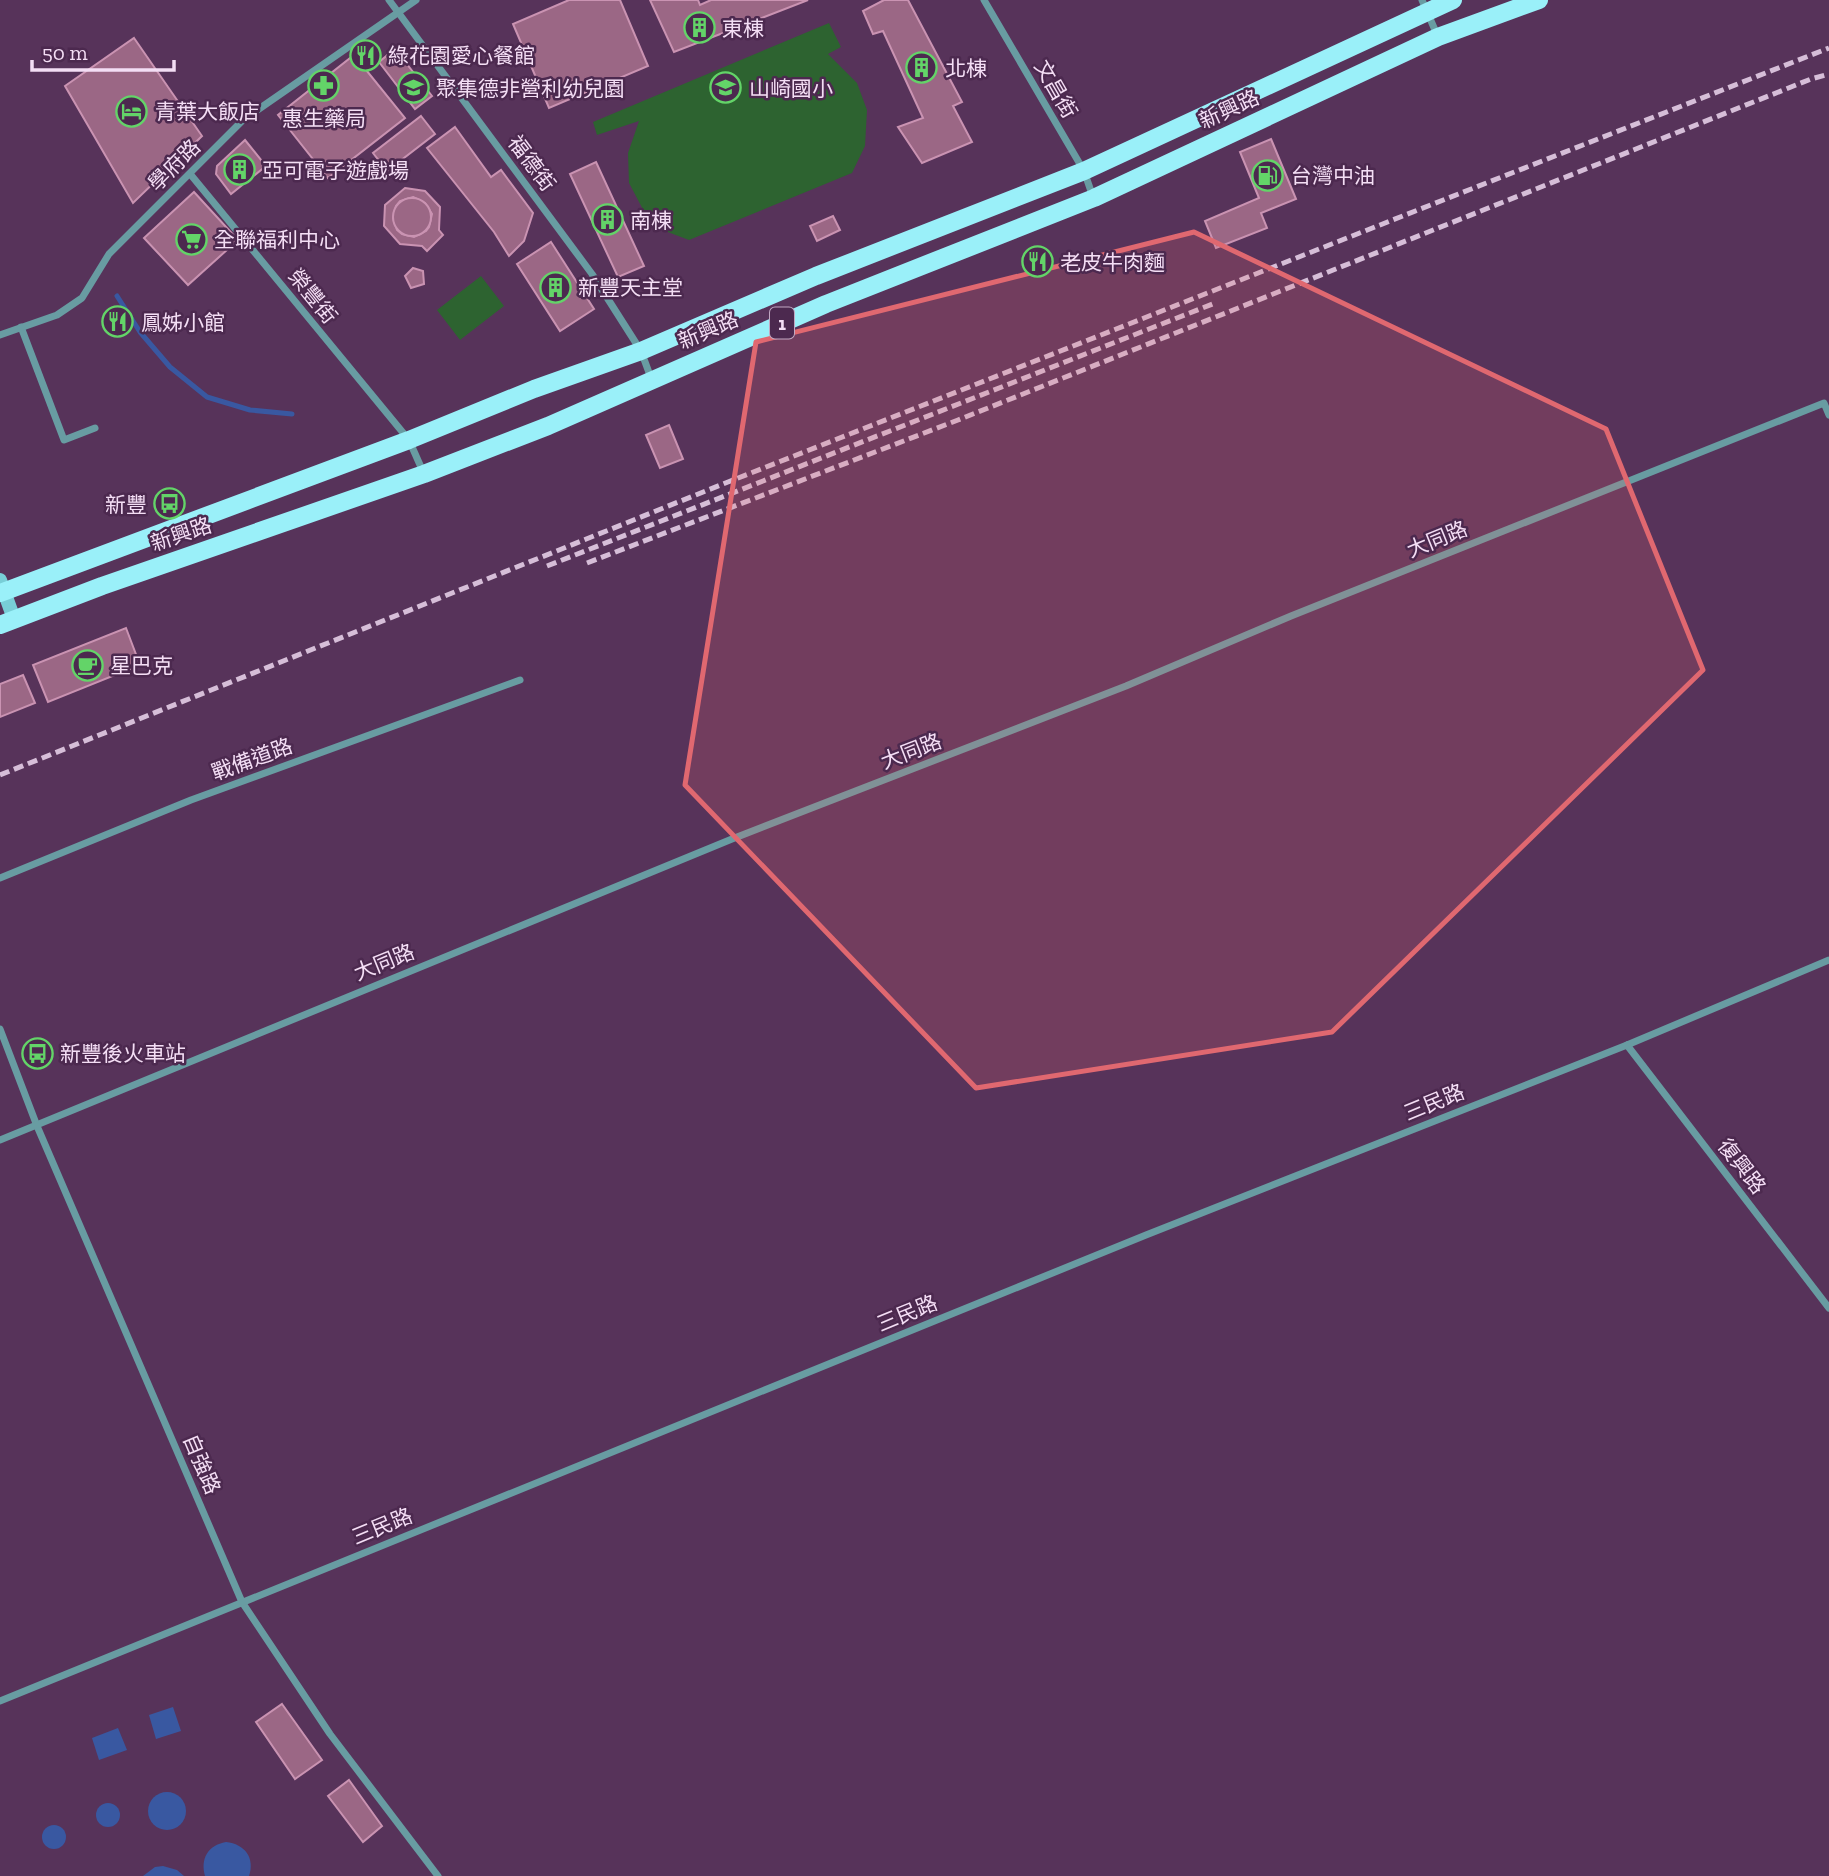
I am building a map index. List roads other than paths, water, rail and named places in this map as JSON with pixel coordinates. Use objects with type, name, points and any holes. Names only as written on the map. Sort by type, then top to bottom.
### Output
[{"type":"main road","name":"新興路","points":[[1,588],[409,440],[534,389],[641,351],[816,276],[1084,172],[1424,5],[1453,0]]},
{"type":"main road","name":"新興路","points":[[7,622],[102,586],[424,474],[548,426],[873,285],[1094,198],[1438,37],[1539,0]]},
{"type":"street","name":"福德街","points":[[389,0],[592,274],[641,351],[652,379]]},
{"type":"street","name":"學府路","points":[[0,335],[57,315],[82,298],[109,254],[191,175],[243,120],[416,0]]},
{"type":"street","name":"文昌街","points":[[984,0],[1084,172],[1094,198]]},
{"type":"street","points":[[1424,5],[1438,37]]},
{"type":"street","name":"榮豐街","points":[[191,175],[409,440],[424,474]]},
{"type":"street","points":[[22,327],[64,440],[95,428]]},
{"type":"street","name":"大同路","points":[[0,1140],[732,839],[1126,686],[1291,616],[1824,403],[1829,415]]},
{"type":"street","points":[[1,588],[7,622]]},
{"type":"street","name":"戰備道路","points":[[0,878],[191,800],[520,680]]},
{"type":"street","name":"三民路","points":[[0,1701],[1134,1240],[1627,1045],[1829,960]]},
{"type":"street","name":"自強路","points":[[0,1029],[37,1126],[242,1602],[330,1734],[438,1876]]},
{"type":"street","name":"復興路","points":[[1627,1045],[1829,1308]]},
{"type":"water","points":[[173,1707],[181,1731],[156,1739],[149,1715]]},
{"type":"water","points":[[118,1728],[127,1750],[99,1760],[92,1738]]},
{"type":"water","points":[[167,1792],[180,1798],[186,1811],[180,1824],[167,1830],[154,1824],[148,1811],[154,1798]]},
{"type":"water","points":[[108,1803],[117,1806],[120,1815],[117,1824],[108,1827],[99,1824],[96,1815],[99,1806]]},
{"type":"water","points":[[49,1825],[59,1825],[66,1832],[66,1842],[59,1849],[49,1849],[42,1842],[42,1832]]},
{"type":"water","points":[[233,1843],[247,1853],[251,1863],[249,1876],[205,1876],[207,1854],[214,1846]]},
{"type":"water","points":[[155,1867],[177,1870],[184,1876],[143,1876]]},
{"type":"waterway","points":[[117,296],[140,332],[170,367],[207,397],[250,410],[292,414]]},
{"type":"railway","points":[[0,775],[728,482],[1829,48]]},
{"type":"railway","points":[[587,563],[958,420],[1829,74]]},
{"type":"railway","points":[[547,566],[1215,303]]},
{"type":"place","name":"東棟","points":[[699,28]]},
{"type":"place","name":"綠花園愛心餐館","points":[[365,55]]},
{"type":"place","name":"北棟","points":[[922,68]]},
{"type":"place","name":"惠生藥局","points":[[324,86]]},
{"type":"place","name":"聚集德非營利幼兒園","points":[[413,88]]},
{"type":"place","name":"山崎國小","points":[[726,88]]},
{"type":"place","name":"青葉大飯店","points":[[132,111]]},
{"type":"place","name":"亞可電子遊戲場","points":[[239,170]]},
{"type":"place","name":"台灣中油","points":[[1268,175]]},
{"type":"place","name":"南棟","points":[[607,220]]},
{"type":"place","name":"全聯福利中心","points":[[191,239]]},
{"type":"place","name":"老皮牛肉麵","points":[[1037,262]]},
{"type":"place","name":"新豐天主堂","points":[[555,287]]},
{"type":"place","name":"鳳姊小館","points":[[118,322]]},
{"type":"place","name":"新豐","points":[[170,504]]},
{"type":"place","name":"星巴克","points":[[87,665]]},
{"type":"place","name":"新豐後火車站","points":[[37,1053]]}]
